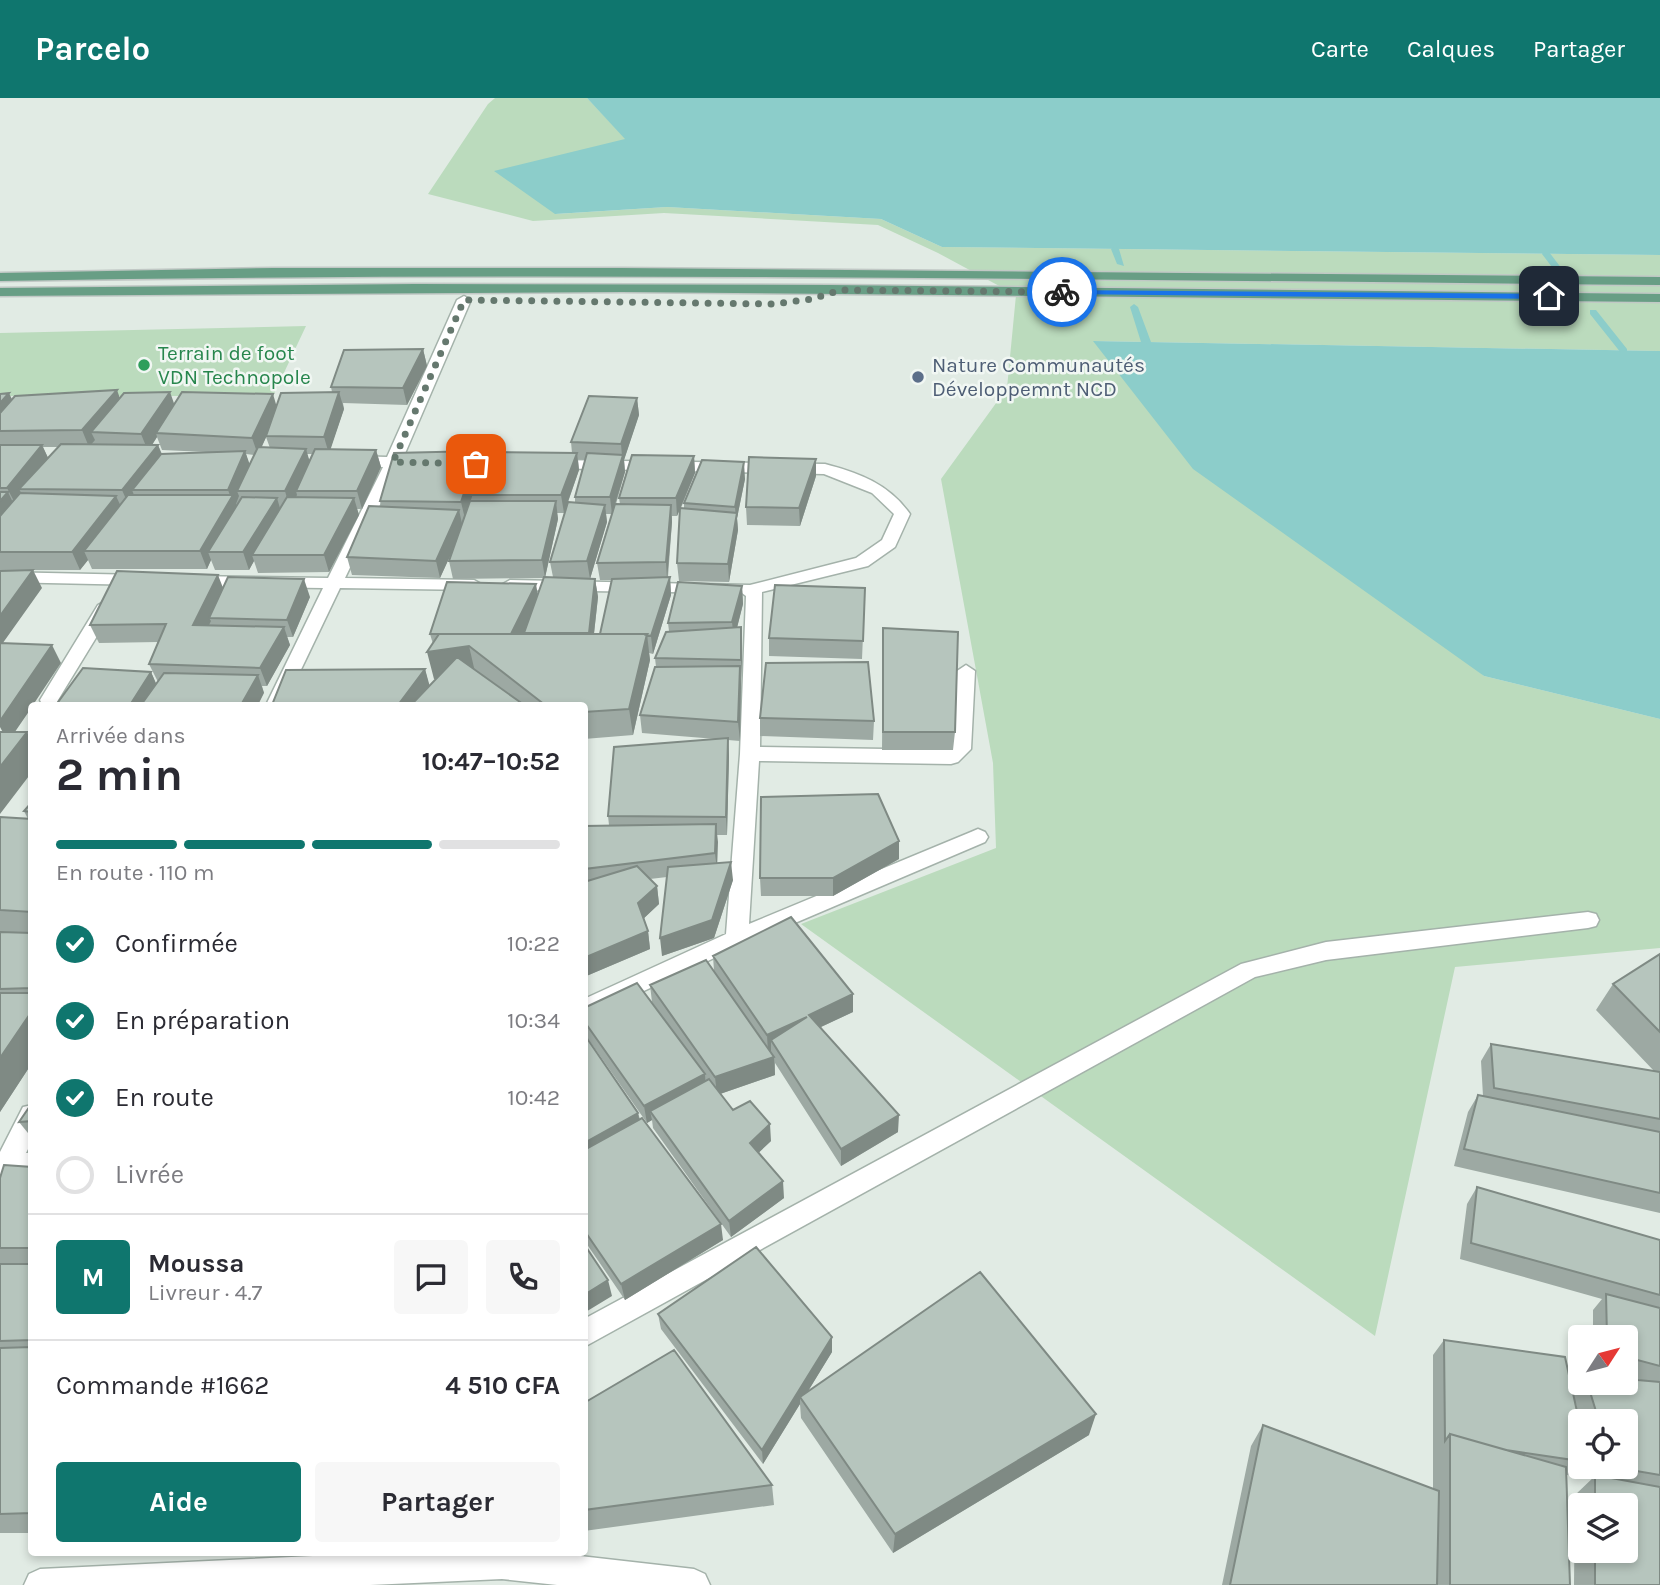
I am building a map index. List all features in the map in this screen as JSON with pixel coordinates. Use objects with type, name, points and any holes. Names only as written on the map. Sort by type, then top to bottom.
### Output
[{"type":"main road","points":[[0,277],[274,272],[636,272],[1660,281]]},
{"type":"main road","points":[[0,292],[273,288],[841,290],[1660,298]]},
{"type":"main road","points":[[0,306],[128,302],[464,300],[774,304],[812,299],[841,290]]},
{"type":"street","points":[[276,702],[393,462],[464,300]]},
{"type":"street","points":[[339,461],[435,463]]},
{"type":"street","points":[[0,577],[750,590],[862,562],[889,543],[902,514],[892,498],[856,479],[825,469],[531,464]]},
{"type":"street","points":[[49,700],[122,579]]},
{"type":"street","points":[[737,939],[750,754],[755,594],[750,590]]},
{"type":"street","points":[[750,754],[951,757],[961,749],[966,671]]},
{"type":"street","points":[[588,1008],[737,939],[978,836]]},
{"type":"street","points":[[588,1332],[1249,971],[1326,951],[1588,920]]},
{"type":"street","points":[[9,1168],[28,1124]]},
{"type":"street","points":[[40,1585],[502,1557],[694,1585]]},
{"type":"green space","points":[[495,98],[587,98],[626,139],[556,214],[667,207],[881,219],[942,247],[1660,255],[1660,351],[1094,341],[1484,676],[1660,719],[1660,948],[1455,967],[1375,1336],[801,924],[996,848],[993,763],[941,479],[1007,388],[1016,295],[938,253],[878,225],[664,213],[533,221],[428,194],[488,104]]},
{"type":"green space","name":"Terrain de foot VDN Technopole","points":[[306,326],[273,396],[0,396],[0,333]]},
{"type":"water","points":[[587,98],[1660,98],[1660,255],[942,247],[881,219],[667,207],[555,214],[494,171],[625,139]]},
{"type":"water","points":[[1093,341],[1660,351],[1660,719],[1484,676],[1193,469]]},
{"type":"building","points":[[423,349],[403,388],[331,387],[344,350]]},
{"type":"building","points":[[117,390],[82,430],[0,431],[0,413],[15,396]]},
{"type":"building","points":[[170,392],[141,434],[91,432],[124,393]]},
{"type":"building","points":[[182,392],[273,394],[252,438],[156,433]]},
{"type":"building","points":[[339,392],[324,437],[266,436],[281,393]]},
{"type":"building","points":[[9,393],[0,403],[0,394]]},
{"type":"building","points":[[589,396],[637,398],[621,444],[571,442]]},
{"type":"building","points":[[61,444],[158,445],[122,490],[19,489]]},
{"type":"building","points":[[0,445],[42,445],[7,488],[0,488]]},
{"type":"building","points":[[258,447],[306,449],[285,491],[237,491]]},
{"type":"building","points":[[315,449],[376,450],[357,491],[296,491]]},
{"type":"building","points":[[245,451],[228,490],[132,490],[161,454]]},
{"type":"building","points":[[478,451],[461,502],[380,501],[394,453]]},
{"type":"building","points":[[490,452],[577,453],[561,495],[473,495]]},
{"type":"building","points":[[587,453],[623,455],[610,497],[575,497]]},
{"type":"building","points":[[632,455],[694,456],[676,498],[619,498]]},
{"type":"building","points":[[749,457],[816,459],[799,508],[746,507]]},
{"type":"building","points":[[702,460],[744,462],[735,507],[684,503]]},
{"type":"building","points":[[0,492],[8,492],[0,501]]},
{"type":"building","points":[[20,493],[116,496],[72,552],[0,552],[0,516]]},
{"type":"building","points":[[128,495],[233,495],[200,551],[84,551]]},
{"type":"building","points":[[242,497],[277,498],[243,552],[208,552]]},
{"type":"building","points":[[287,497],[354,498],[324,555],[252,555]]},
{"type":"building","points":[[470,501],[556,501],[542,560],[449,561]]},
{"type":"building","points":[[568,502],[605,505],[587,561],[550,562]]},
{"type":"building","points":[[615,504],[671,505],[666,562],[597,563]]},
{"type":"building","points":[[369,506],[459,510],[436,561],[347,557]]},
{"type":"building","points":[[680,508],[737,513],[728,564],[677,563]]},
{"type":"building","points":[[33,570],[0,616],[0,571]]},
{"type":"building","points":[[117,571],[218,575],[193,625],[284,627],[260,668],[149,664],[166,624],[90,625]]},
{"type":"building","points":[[228,577],[304,579],[287,620],[209,618]]},
{"type":"building","points":[[544,577],[595,579],[589,633],[524,633]]},
{"type":"building","points":[[670,577],[651,636],[600,634],[612,579]]},
{"type":"building","points":[[447,582],[536,584],[511,634],[430,634]]},
{"type":"building","points":[[678,582],[742,586],[732,622],[668,623]]},
{"type":"building","points":[[775,585],[865,588],[863,641],[769,638]]},
{"type":"building","points":[[741,627],[741,660],[655,658],[666,632]]},
{"type":"building","points":[[883,628],[958,632],[955,732],[883,732]]},
{"type":"building","points":[[439,634],[647,634],[629,709],[588,712],[588,702],[541,702],[469,646],[427,652]]},
{"type":"building","points":[[0,643],[52,645],[0,721]]},
{"type":"building","points":[[457,657],[520,702],[414,702]]},
{"type":"building","points":[[868,662],[874,721],[760,718],[766,663]]},
{"type":"building","points":[[740,666],[738,722],[640,715],[655,667]]},
{"type":"building","points":[[83,668],[151,672],[132,702],[58,702]]},
{"type":"building","points":[[425,669],[400,702],[273,702],[286,670]]},
{"type":"building","points":[[164,673],[258,675],[243,702],[143,702]]},
{"type":"building","points":[[0,732],[27,732],[0,767]]},
{"type":"building","points":[[728,738],[726,817],[608,816],[614,747]]},
{"type":"building","points":[[878,794],[899,841],[833,878],[760,878],[761,797]]},
{"type":"building","points":[[0,817],[28,819],[28,912],[0,910]]},
{"type":"building","points":[[716,824],[715,853],[588,869],[588,826]]},
{"type":"building","points":[[731,862],[712,920],[660,938],[668,867]]},
{"type":"building","points":[[637,866],[657,886],[638,903],[648,931],[588,956],[588,881]]},
{"type":"building","points":[[791,917],[853,994],[809,1015],[899,1115],[841,1149],[771,1040],[807,1017],[767,1035],[713,956]]},
{"type":"building","points":[[0,932],[28,933],[28,988],[0,989]]},
{"type":"building","points":[[1660,954],[1660,1032],[1613,984]]},
{"type":"building","points":[[706,960],[774,1057],[715,1077],[650,985]]},
{"type":"building","points":[[637,983],[705,1074],[644,1106],[588,1027],[588,1006]]},
{"type":"building","points":[[0,993],[28,993],[28,1017],[0,1058]]},
{"type":"building","points":[[588,1040],[638,1113],[588,1141]]},
{"type":"building","points":[[1491,1044],[1660,1072],[1660,1119],[1494,1088]]},
{"type":"building","points":[[709,1079],[733,1110],[750,1101],[770,1124],[750,1143],[783,1181],[729,1221],[650,1111]]},
{"type":"building","points":[[1478,1095],[1660,1132],[1660,1193],[1464,1149]]},
{"type":"building","points":[[28,1109],[28,1121],[19,1122]]},
{"type":"building","points":[[642,1118],[721,1224],[621,1284],[588,1236],[588,1148]]},
{"type":"building","points":[[4,1165],[28,1167],[28,1248],[0,1248],[0,1178]]},
{"type":"building","points":[[1477,1187],[1660,1240],[1660,1295],[1471,1243]]},
{"type":"building","points":[[756,1247],[832,1337],[762,1450],[658,1314]]},
{"type":"building","points":[[588,1250],[608,1280],[588,1292]]},
{"type":"building","points":[[0,1264],[28,1264],[28,1340],[0,1341]]},
{"type":"building","points":[[980,1272],[1096,1414],[895,1534],[800,1397]]},
{"type":"building","points":[[1606,1294],[1660,1308],[1660,1366],[1638,1360],[1638,1325],[1607,1325]]},
{"type":"building","points":[[1444,1340],[1565,1357],[1568,1395],[1573,1395],[1576,1409],[1568,1409],[1568,1459],[1506,1450],[1450,1434],[1445,1441]]},
{"type":"building","points":[[28,1347],[28,1513],[0,1514],[0,1348]]},
{"type":"building","points":[[674,1350],[772,1485],[588,1509],[588,1401]]},
{"type":"building","points":[[1638,1380],[1660,1382],[1660,1475],[1638,1471],[1638,1409],[1595,1409],[1591,1395],[1638,1395]]},
{"type":"building","points":[[1263,1425],[1439,1491],[1437,1585],[1230,1585]]},
{"type":"building","points":[[1450,1434],[1566,1467],[1570,1585],[1450,1585]]},
{"type":"building","points":[[1595,1479],[1617,1479],[1660,1487],[1660,1585],[1595,1585],[1595,1563],[1638,1563],[1638,1493],[1595,1493]]},
{"type":"waterway","points":[[1115,249],[1121,264]]},
{"type":"waterway","points":[[1546,254],[1558,269]]},
{"type":"waterway","points":[[1134,307],[1146,342]]},
{"type":"waterway","points":[[1593,312],[1624,351]]},
{"type":"way so far","points":[[476,464],[393,462],[464,300],[774,304],[812,299],[841,290],[1062,292]]},
{"type":"place","name":"Terrain de foot VDN Technopole","points":[[144,365]]},
{"type":"place","name":"Nature Communautés Développemnt NCD","points":[[918,377]]},
{"type":"route","points":[[1062,292],[1549,296]]}]
